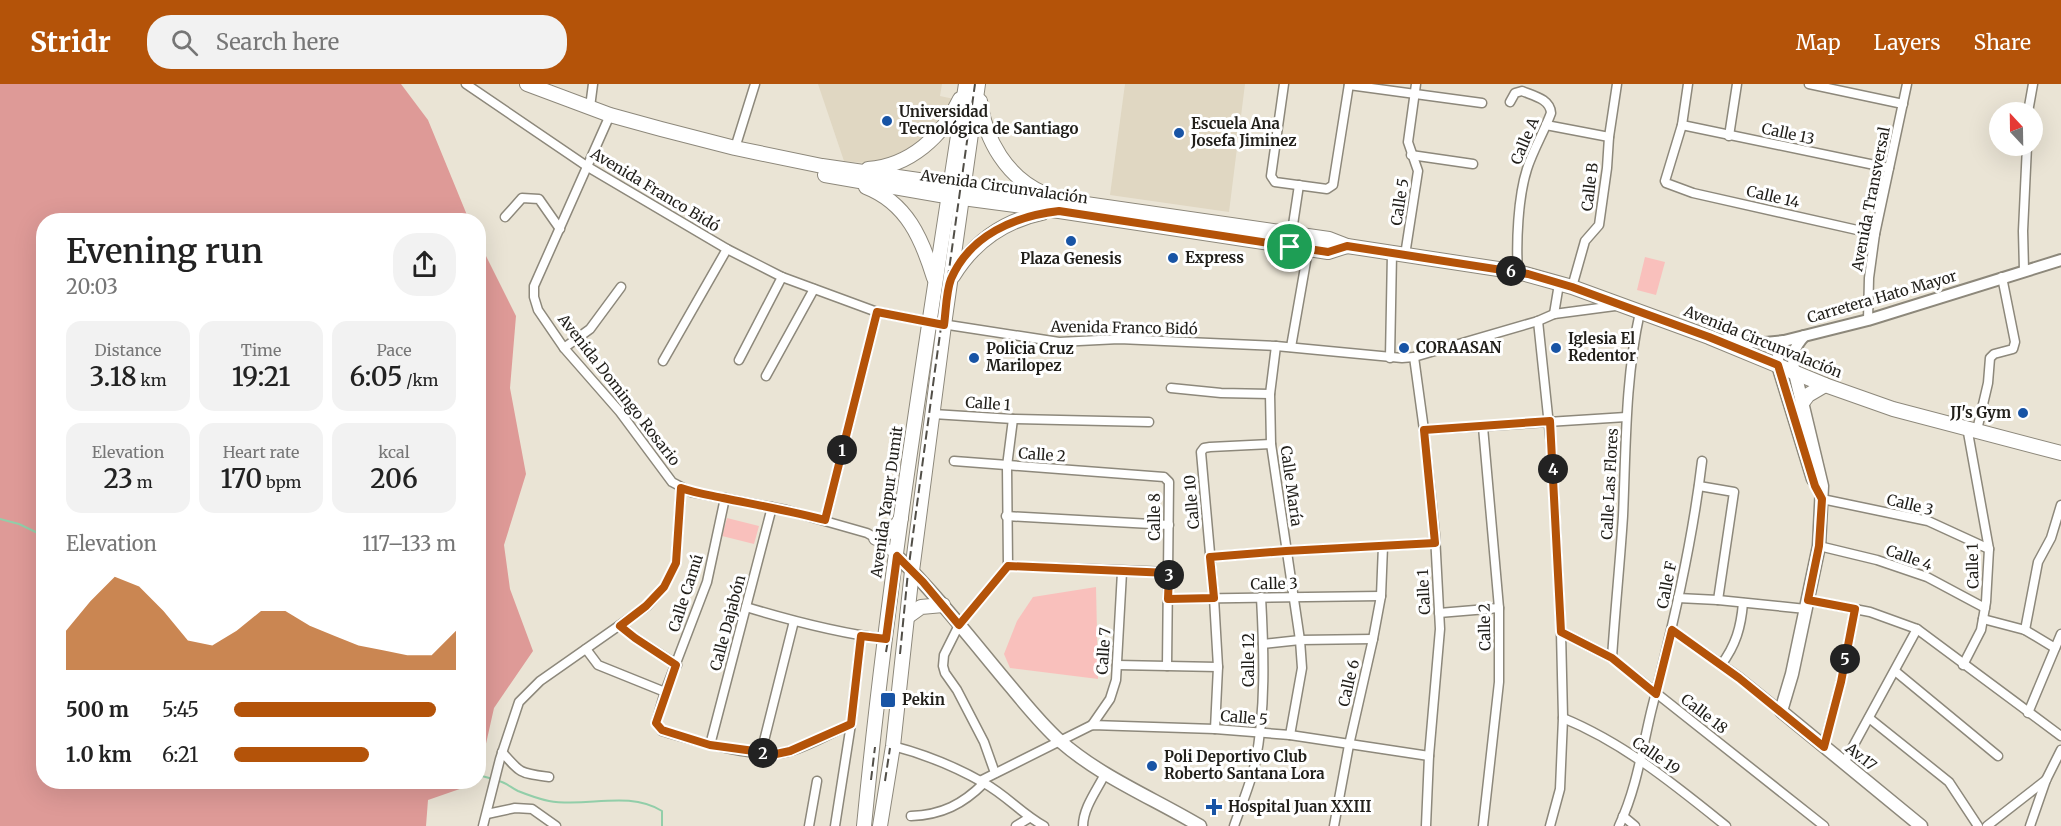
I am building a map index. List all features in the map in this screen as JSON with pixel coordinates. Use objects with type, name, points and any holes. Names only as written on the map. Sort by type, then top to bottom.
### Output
[{"type":"main road","name":"Avenida Circunvalación","points":[[527,84],[610,114],[661,129],[848,175]]},
{"type":"main road","points":[[848,175],[899,161],[919,151],[948,121],[972,85]]},
{"type":"main road","points":[[880,826],[893,746],[912,571],[951,280],[956,191],[972,85]]},
{"type":"main road","points":[[972,85],[995,150],[1023,182],[1060,206]]},
{"type":"main road","name":"Avenida Circunvalación","points":[[661,129],[708,149],[739,158],[1291,241],[1329,239],[1347,246],[1518,272],[1566,286],[1709,337],[1825,385],[1893,409],[2061,453]]},
{"type":"main road","points":[[848,175],[892,201],[905,215],[923,243],[935,284]]},
{"type":"main road","name":"Avenida Yapur Dumit","points":[[864,826],[872,742],[929,322],[956,191]]},
{"type":"main road","points":[[951,280],[968,255],[989,234],[1008,223],[1060,206]]},
{"type":"main road","name":"Avenida Circunvalación","points":[[1291,241],[1308,249],[1328,252],[1347,246]]},
{"type":"main road","points":[[1778,365],[1815,486],[1822,499]]},
{"type":"main road","points":[[1781,711],[1792,674],[1819,546],[1822,499],[1822,486],[1795,373]]},
{"type":"main road","points":[[1802,403],[1808,395],[1825,385]]},
{"type":"main road","points":[[876,538],[894,529],[902,516]]},
{"type":"main road","name":"Avenida Domingo Rosario","points":[[897,556],[943,605],[1034,714],[1060,741],[1105,774],[1187,823],[1200,826]]},
{"type":"main road","points":[[907,617],[921,607],[943,605]]},
{"type":"main road","name":"Av.17","points":[[1781,711],[1921,826]]},
{"type":"street","name":"Avenida Franco Bidó","points":[[466,84],[588,167],[728,249],[782,277],[877,312],[944,325],[1059,342],[1119,339],[1276,346],[1390,358],[1414,357],[1538,321],[1554,314],[1621,305]]},
{"type":"street","points":[[590,107],[593,84]]},
{"type":"street","points":[[735,148],[755,84]]},
{"type":"street","points":[[1284,84],[1271,176],[1275,182],[1327,189],[1333,185],[1349,84],[1482,103]]},
{"type":"street","name":"Calle 5","points":[[1390,358],[1398,254],[1418,171],[1408,142],[1416,84]]},
{"type":"street","name":"Calle B","points":[[1554,314],[1585,241],[1599,225],[1607,168],[1608,137],[1617,84]]},
{"type":"street","points":[[1682,125],[1688,84]]},
{"type":"street","points":[[1729,136],[1737,84]]},
{"type":"street","points":[[1809,84],[1903,104]]},
{"type":"street","name":"Avenida Transversal","points":[[1868,320],[1869,278],[1875,234],[1907,84]]},
{"type":"street","points":[[2030,102],[2033,84]]},
{"type":"street","name":"Calle A","points":[[1510,102],[1515,93],[1522,90],[1546,101],[1551,109],[1530,161],[1523,189],[1517,254],[1518,272]]},
{"type":"street","name":"Avenida Domingo Rosario","points":[[610,114],[534,286],[533,291],[538,310],[564,348],[620,412],[662,471],[681,488],[691,492],[772,507],[867,533],[897,556]]},
{"type":"street","points":[[1546,125],[1608,137]]},
{"type":"street","name":"Calle 13","points":[[1682,125],[1889,168]]},
{"type":"street","name":"Calle 14","points":[[1682,125],[1666,183],[1693,193],[1875,234]]},
{"type":"street","points":[[1411,155],[1473,164]]},
{"type":"street","points":[[2024,270],[2026,156]]},
{"type":"street","points":[[1291,241],[1299,185]]},
{"type":"street","points":[[505,217],[522,198],[539,199],[560,229]]},
{"type":"street","points":[[663,361],[728,249]]},
{"type":"street","points":[[1291,347],[1308,249]]},
{"type":"street","name":"Carretera Hato Mayor","points":[[1709,337],[1739,342],[1784,341],[1868,320],[2061,260]]},
{"type":"street","points":[[739,360],[782,277]]},
{"type":"street","points":[[1972,429],[1988,383],[1990,358],[1994,354],[2013,349],[2015,342],[2002,277]]},
{"type":"street","points":[[564,348],[590,329],[621,287]]},
{"type":"street","points":[[766,376],[814,289]]},
{"type":"street","points":[[825,520],[877,312]]},
{"type":"street","name":"Calle Las Flores","points":[[1612,658],[1623,516],[1626,417],[1633,347],[1640,312]]},
{"type":"street","points":[[1538,321],[1550,421],[1561,632],[1563,718],[1560,789],[1550,826]]},
{"type":"street","points":[[1795,373],[1793,351],[1804,336]]},
{"type":"street","points":[[1778,365],[1778,354],[1784,341]]},
{"type":"street","name":"Calle María","points":[[1276,346],[1270,394],[1271,444],[1300,640],[1302,668],[1290,735]]},
{"type":"street","name":"Calle 1","points":[[1414,357],[1435,543],[1440,629],[1429,756],[1426,826]]},
{"type":"street","points":[[1171,388],[1221,393],[1270,394]]},
{"type":"street","name":"Calle 1","points":[[933,414],[1013,419],[1149,422]]},
{"type":"street","points":[[1424,430],[1626,417]]},
{"type":"street","points":[[995,773],[984,742],[957,690],[945,674],[943,666],[944,655],[959,625],[1008,566],[1007,466],[1013,419]]},
{"type":"street","name":"Calle 2","points":[[1483,427],[1499,608],[1499,682],[1484,826]]},
{"type":"street","name":"Calle 1","points":[[1963,665],[1983,619],[1989,549],[1972,429]]},
{"type":"street","name":"Calle 10","points":[[1215,729],[1218,667],[1201,452],[1204,448],[1210,447],[1271,444]]},
{"type":"street","name":"Calle F","points":[[1619,826],[1635,782],[1672,630],[1702,460]]},
{"type":"street","name":"Calle 2","points":[[954,461],[1164,477]]},
{"type":"street","name":"Calle 8","points":[[1164,477],[1169,482],[1167,666]]},
{"type":"street","points":[[1699,486],[1734,492],[1718,600]]},
{"type":"street","points":[[483,826],[501,756],[519,702],[540,681],[646,606],[664,587],[676,563],[681,488]]},
{"type":"street","name":"Calle Camú","points":[[710,745],[662,730],[656,723],[707,582],[725,498]]},
{"type":"street","name":"Calle 3","points":[[1822,499],[1928,521],[1989,549]]},
{"type":"street","points":[[2025,630],[2038,562],[2050,538],[2061,505]]},
{"type":"street","name":"Calle Dajabón","points":[[710,745],[772,507]]},
{"type":"street","points":[[1006,516],[1169,525]]},
{"type":"street","points":[[2050,538],[2061,542]]},
{"type":"street","points":[[1210,557],[1435,543]]},
{"type":"street","name":"Calle 6","points":[[1334,826],[1349,745],[1373,639],[1380,596],[1383,546]]},
{"type":"street","name":"Calle 4","points":[[1819,546],[1876,560],[1927,577],[1985,609]]},
{"type":"street","points":[[1008,566],[1169,573]]},
{"type":"street","name":"Calle 7","points":[[1092,725],[1110,699],[1116,680],[1122,572]]},
{"type":"street","name":"Calle 3","points":[[1168,599],[1380,596]]},
{"type":"street","name":"Calle 12","points":[[1234,826],[1254,765],[1259,733],[1263,682],[1260,597]]},
{"type":"street","points":[[1678,598],[1807,605],[1870,612],[1917,630],[2061,736]]},
{"type":"street","points":[[1721,665],[1735,643],[1743,603]]},
{"type":"street","points":[[746,608],[861,636],[886,639]]},
{"type":"street","points":[[1439,613],[1499,608]]},
{"type":"street","points":[[1824,747],[1841,682],[1855,609]]},
{"type":"street","points":[[1983,619],[2025,630],[2055,648]]},
{"type":"street","points":[[761,753],[794,621]]},
{"type":"street","points":[[620,626],[676,665]]},
{"type":"street","points":[[1672,630],[1781,711]]},
{"type":"street","points":[[1844,763],[1917,630]]},
{"type":"street","name":"Calle 18","points":[[1561,632],[1612,658],[1824,826]]},
{"type":"street","points":[[2028,713],[2061,634]]},
{"type":"street","points":[[835,826],[851,724],[861,636]]},
{"type":"street","points":[[1263,644],[1300,640],[1373,639]]},
{"type":"street","points":[[586,649],[598,665],[666,692]]},
{"type":"street","points":[[1117,665],[1218,667]]},
{"type":"street","points":[[1895,671],[1998,756]]},
{"type":"street","name":"Calle 19","points":[[1563,718],[1590,729],[1640,759],[1726,826]]},
{"type":"street","points":[[1869,718],[1949,782],[1978,826]]},
{"type":"street","points":[[710,745],[776,754],[790,751],[851,724]]},
{"type":"street","name":"Calle 5","points":[[911,816],[929,816],[947,810],[970,797],[982,782],[995,773],[1092,725],[1215,729],[1290,735],[1429,756]]},
{"type":"street","points":[[893,746],[982,782],[1005,797],[1029,818],[1044,826]]},
{"type":"street","points":[[2030,826],[2046,780],[2061,750]]},
{"type":"street","points":[[501,756],[519,771],[549,777]]},
{"type":"street","points":[[1083,826],[1086,810],[1105,774]]},
{"type":"street","points":[[1987,826],[2046,780]]},
{"type":"street","points":[[809,826],[817,781]]},
{"type":"street","points":[[487,814],[514,808],[532,809],[556,826]]},
{"type":"street","points":[[1623,816],[1635,826]]},
{"type":"street","points":[[1016,826],[1029,818]]},
{"type":"shaded area","points":[[0,84],[401,84],[428,120],[466,213],[36,213],[36,789],[460,789],[428,800],[426,826],[0,826]]},
{"type":"shaded area","name":"Universidad Tecnológica de Santiago","points":[[818,84],[942,84],[940,96],[954,99],[948,113],[920,144],[887,160],[864,163],[844,161]]},
{"type":"shaded area","name":"Escuela Ana Josefa Jiminez","points":[[1125,84],[1245,84],[1229,212],[1110,195]]},
{"type":"shaded area","points":[[486,256],[516,316],[510,388],[526,474],[504,545],[510,589],[533,651],[494,708],[486,744]]},
{"type":"shaded area","points":[[1645,257],[1665,262],[1656,295],[1637,290]]},
{"type":"shaded area","points":[[727,518],[759,526],[754,544],[722,536]]},
{"type":"shaded area","points":[[1096,587],[1098,679],[1010,668],[1004,654],[1017,621],[1033,597]]},
{"type":"waterway","points":[[0,519],[19,524],[36,532]]},
{"type":"waterway","points":[[486,777],[493,779]]},
{"type":"waterway","points":[[498,781],[515,790],[549,801],[578,803],[621,800],[649,805],[662,811],[662,826]]},
{"type":"railway","points":[[900,654],[908,572],[975,84]]},
{"type":"railway","points":[[886,652],[901,565]]},
{"type":"railway","points":[[871,780],[875,747]]},
{"type":"railway","points":[[885,781],[890,748]]},
{"type":"place","name":"Universidad Tecnológica de Santiago","points":[[887,121]]},
{"type":"place","name":"Escuela Ana Josefa Jiminez","points":[[1179,133]]},
{"type":"place","name":"Plaza Genesis","points":[[1071,241]]},
{"type":"place","name":"Express","points":[[1173,258]]},
{"type":"place","name":"CORAASAN","points":[[1404,348]]},
{"type":"place","name":"Iglesia El Redentor","points":[[1556,348]]},
{"type":"place","name":"Policia Cruz Marilopez","points":[[974,358]]},
{"type":"place","name":"JJ's Gym","points":[[2023,413]]},
{"type":"place","name":"Pekin","points":[[888,700]]},
{"type":"place","name":"Poli Deportivo Club Roberto Santana Lora","points":[[1152,766]]},
{"type":"place","name":"Hospital Juan XXIII","points":[[1214,807]]},
{"type":"route","points":[[1059,211],[1290,247],[1328,252],[1347,246],[1518,272],[1572,287],[1778,365],[1815,486],[1822,499],[1819,546],[1808,600],[1855,609],[1841,682],[1824,747],[1739,678],[1672,630],[1656,694],[1612,658],[1561,632],[1550,421],[1424,430],[1435,543],[1210,557],[1214,598],[1168,599],[1169,573],[1008,566],[959,625],[923,582],[897,556],[886,639],[861,636],[851,724],[790,751],[776,754],[710,745],[658,728],[656,723],[676,665],[620,626],[646,606],[664,587],[676,563],[681,488],[825,520],[877,312],[944,325],[951,280],[975,247],[989,234],[1008,223],[1026,216],[1044,213],[1059,211]]}]
